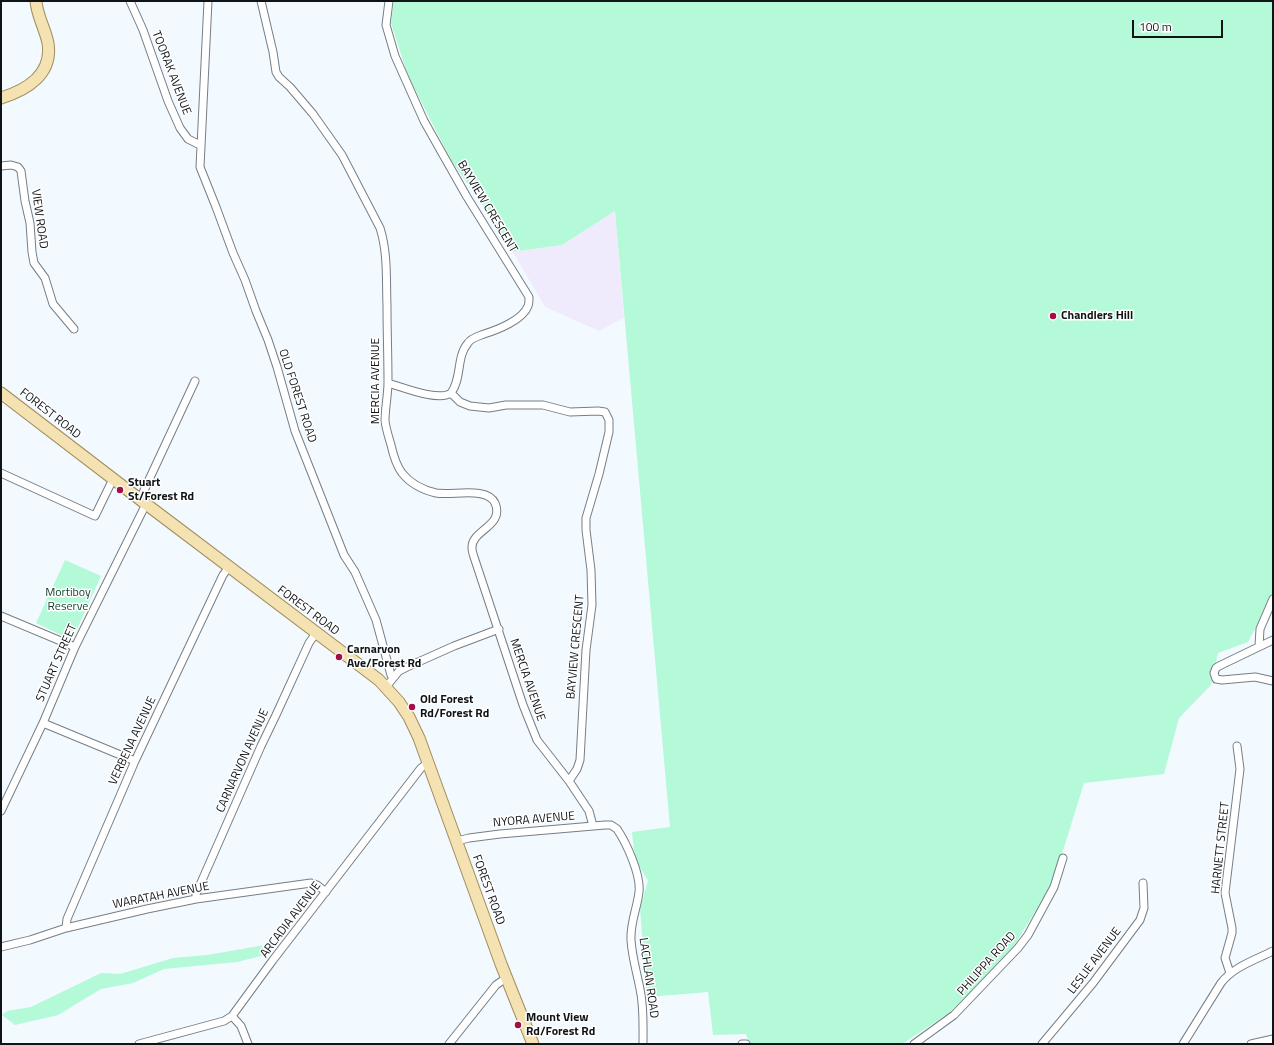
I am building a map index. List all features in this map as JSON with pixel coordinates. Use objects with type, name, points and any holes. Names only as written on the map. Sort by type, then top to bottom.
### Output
[{"type":"main road","points":[[1,98],[31,84],[41,76],[45,68],[48,59],[48,42],[38,15],[36,1]]},
{"type":"main road","name":"FOREST ROAD","points":[[1,393],[383,684],[409,716],[429,762],[506,978],[532,1044]]},
{"type":"street","name":"TOORAK AVENUE","points":[[130,1],[143,30],[168,101],[180,128],[188,139],[200,145]]},
{"type":"street","name":"OLD FOREST ROAD","points":[[208,1],[200,145],[200,167],[202,176],[216,207],[268,340],[295,431],[344,555],[355,572],[376,620],[391,674]]},
{"type":"street","name":"MERCIA AVENUE","points":[[261,1],[276,72],[313,114],[342,155],[380,228],[385,250],[388,383],[385,423],[397,462],[402,472],[411,482],[424,489],[436,493],[480,493],[489,496],[495,502],[498,512],[494,520],[474,540],[472,548],[528,718],[537,740],[589,811],[593,826]]},
{"type":"street","name":"BAYVIEW CRESCENT","points":[[389,1],[386,25],[395,56],[413,96],[442,153],[529,297],[529,306],[525,313],[514,321],[495,331],[474,338],[468,342],[462,352],[455,385],[451,393],[460,402],[470,406],[489,408],[543,405],[570,412],[605,412],[610,420],[599,474],[586,518],[591,570],[592,605],[586,650],[580,760],[577,769],[568,781]]},
{"type":"street","name":"VIEW ROAD","points":[[1,166],[11,165],[18,167],[22,171],[25,202],[30,223],[34,263],[46,278],[53,304],[74,329]]},
{"type":"street","name":"STUART STREET","points":[[1,811],[43,723],[75,647],[143,502],[195,381]]},
{"type":"street","points":[[388,383],[427,394],[440,396],[451,393]]},
{"type":"street","points":[[1,473],[95,516],[113,479]]},
{"type":"street","name":"VERBENA AVENUE","points":[[66,928],[67,919],[135,761],[223,576],[229,567]]},
{"type":"street","points":[[1260,646],[1260,629],[1273,600]]},
{"type":"street","points":[[1,616],[75,647]]},
{"type":"street","points":[[383,684],[391,674],[499,629]]},
{"type":"street","name":"CARNARVON AVENUE","points":[[196,900],[196,894],[260,746],[309,643],[316,633]]},
{"type":"street","points":[[1273,640],[1217,667],[1214,670],[1216,679],[1222,680],[1255,677],[1273,681]]},
{"type":"street","points":[[383,684],[399,671]]},
{"type":"street","points":[[43,723],[135,761]]},
{"type":"street","name":"HARNETT STREET","points":[[1230,973],[1225,958],[1232,928],[1225,893],[1240,769],[1237,746]]},
{"type":"street","name":"ARCADIA AVENUE","points":[[139,1044],[224,1021],[232,1016],[421,768],[429,762]]},
{"type":"street","name":"NYORA AVENUE","points":[[457,841],[500,834],[593,826],[614,826]]},
{"type":"street","name":"LACHLAN ROAD","points":[[614,826],[619,831],[636,867],[639,882],[639,893],[632,922],[631,937],[644,1019],[643,1044]]},
{"type":"street","name":"PHILIPPA ROAD","points":[[914,1044],[954,1015],[1013,954],[1028,935],[1051,892],[1057,880],[1064,858]]},
{"type":"street","name":"WARATAH AVENUE","points":[[1,947],[30,940],[66,928],[147,909],[196,900],[311,883],[317,885],[326,892]]},
{"type":"street","name":"LESLIE AVENUE","points":[[1042,1044],[1093,983],[1140,920],[1144,908],[1143,883]]},
{"type":"street","points":[[1183,1044],[1221,983],[1230,973],[1273,951]]},
{"type":"street","points":[[450,1044],[493,988],[506,978]]},
{"type":"street","points":[[232,1016],[241,1026],[248,1044]]},
{"type":"street","points":[[1251,1044],[1273,1039]]},
{"type":"shaded area","points":[[615,211],[624,318],[599,331],[545,307],[513,252],[562,245]]},
{"type":"green space","points":[[394,1],[1273,1],[1273,596],[1248,642],[1218,653],[1211,685],[1179,718],[1164,774],[1084,783],[1053,883],[1007,957],[949,1013],[902,1044],[749,1044],[746,1034],[713,1035],[708,992],[647,997],[640,908],[648,881],[635,859],[632,832],[670,827],[615,211],[562,245],[512,252],[504,236],[451,160],[408,76],[391,23]]},
{"type":"green space","name":"Mortiboy Reserve","points":[[65,560],[101,576],[72,640],[36,623]]},
{"type":"green space","points":[[277,943],[269,954],[237,962],[164,969],[133,983],[101,989],[58,1015],[15,1025],[2,1015],[7,1011],[31,1007],[101,973],[120,974],[173,958],[207,955]]},
{"type":"place","name":"Chandlers Hill","points":[[1053,316]]},
{"type":"place","name":"Stuart St/Forest Rd","points":[[120,490]]},
{"type":"place","name":"Carnarvon Ave/Forest Rd","points":[[339,657]]},
{"type":"place","name":"Old Forest Rd/Forest Rd","points":[[412,707]]},
{"type":"place","name":"Mount View Rd/Forest Rd","points":[[518,1025]]}]
